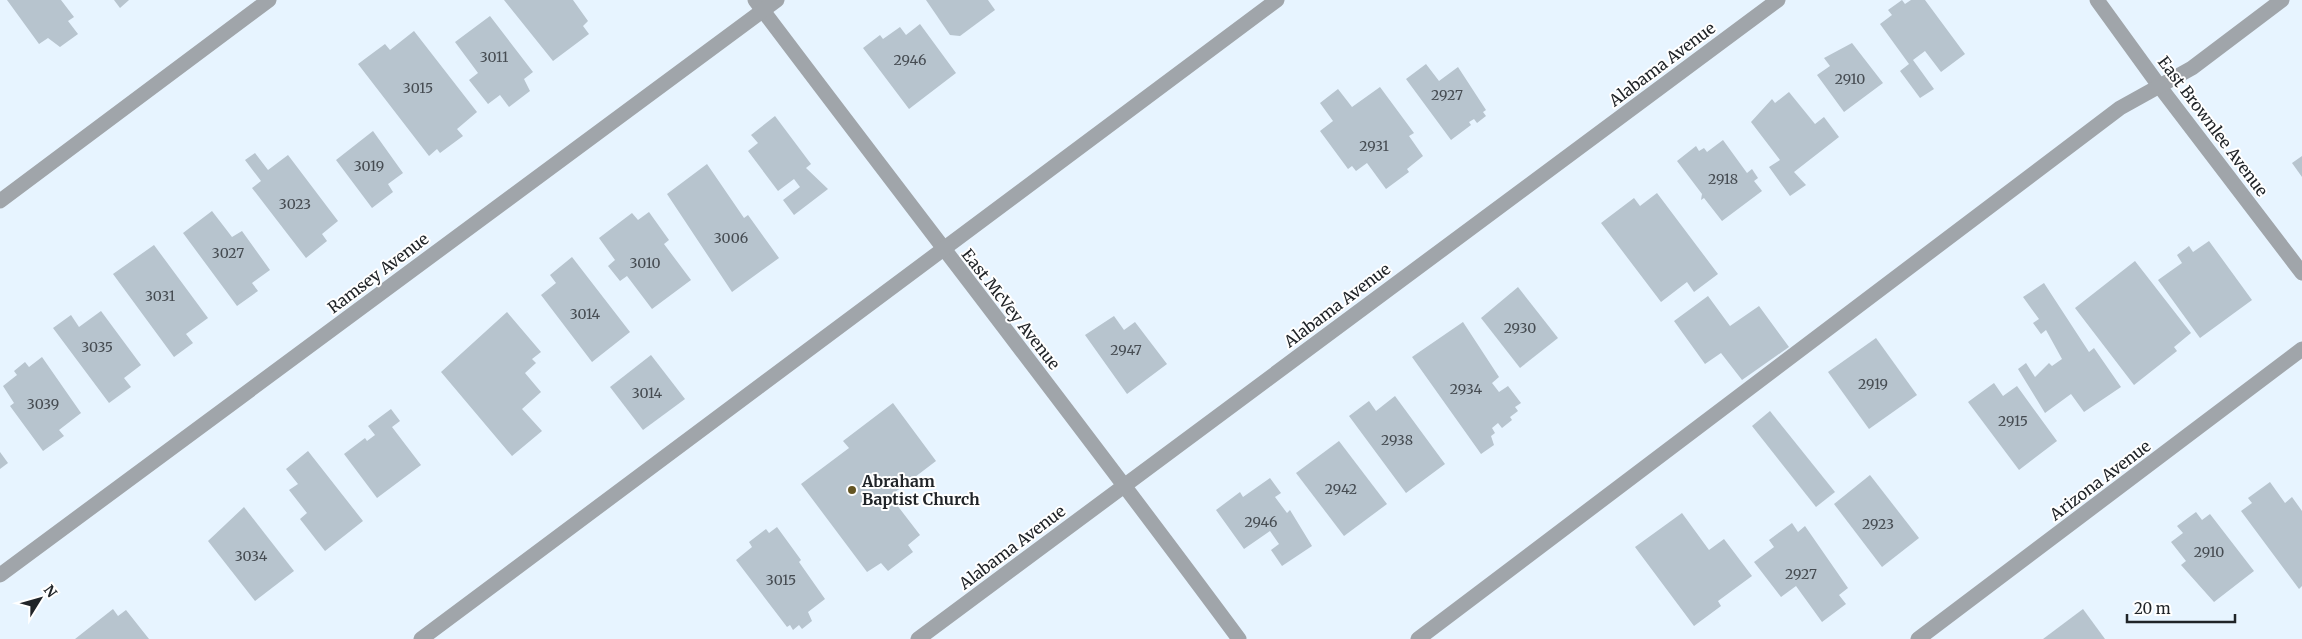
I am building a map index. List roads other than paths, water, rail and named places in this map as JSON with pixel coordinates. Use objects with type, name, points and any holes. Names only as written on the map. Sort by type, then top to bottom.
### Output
[{"type":"street","points":[[0,201],[269,0]]},
{"type":"street","name":"Ramsey Avenue","points":[[0,575],[759,5],[776,0]]},
{"type":"street","points":[[421,639],[1277,0]]},
{"type":"street","name":"Alabama Avenue","points":[[918,639],[1778,0]]},
{"type":"street","name":"East Brownlee Avenue","points":[[2097,0],[2160,87],[2302,272]]},
{"type":"street","points":[[1418,639],[2120,108],[2192,68],[2282,0]]},
{"type":"street","name":"East McVey Avenue","points":[[759,5],[1125,485],[1239,639]]},
{"type":"street","name":"Arizona Avenue","points":[[1918,639],[2302,349]]},
{"type":"place","name":"Abraham Baptist Church","points":[[852,490]]}]
